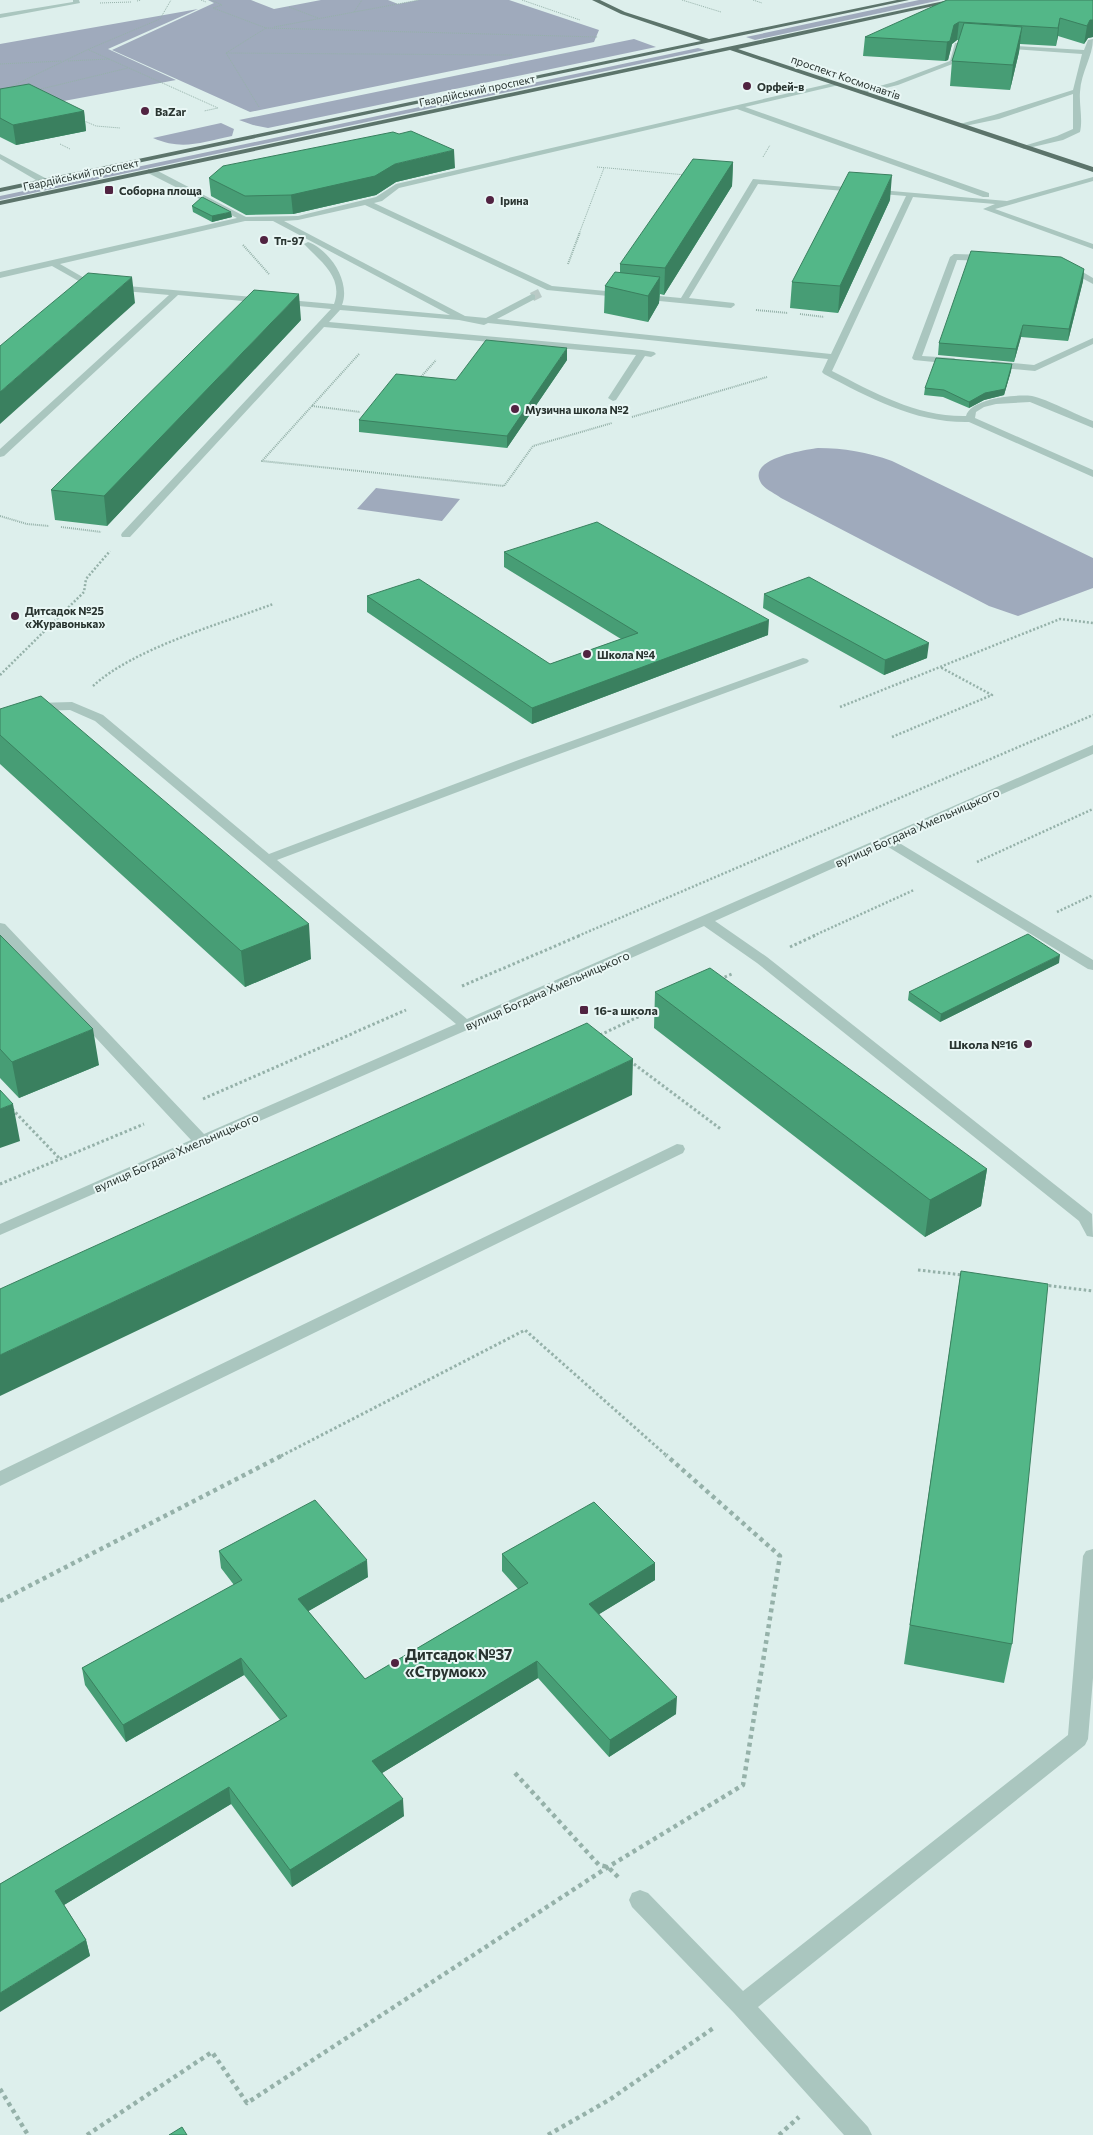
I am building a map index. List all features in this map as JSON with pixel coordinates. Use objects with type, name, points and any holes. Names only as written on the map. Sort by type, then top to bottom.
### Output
[{"type":"main road","name":"проспект Космонавтів","points":[[595,0],[623,14],[1093,170]]},
{"type":"main road","name":"Гвардійський проспект","points":[[0,190],[906,0]]},
{"type":"main road","name":"Гвардійський проспект","points":[[0,203],[958,0]]},
{"type":"street","points":[[0,16],[77,2]]},
{"type":"street","points":[[1024,147],[1060,138],[1077,130],[1076,91],[1090,41],[1093,41]]},
{"type":"street","points":[[861,92],[896,84],[953,62],[957,44],[985,45]]},
{"type":"street","points":[[994,46],[1088,52]]},
{"type":"street","points":[[0,275],[245,219],[298,218],[379,199],[396,186],[837,84]]},
{"type":"street","points":[[960,126],[1076,91]]},
{"type":"street","points":[[738,107],[1007,202]]},
{"type":"street","points":[[0,156],[44,181]]},
{"type":"street","points":[[151,171],[245,219]]},
{"type":"street","points":[[1093,179],[987,209],[1093,247]]},
{"type":"street","points":[[684,300],[756,181],[1007,202]]},
{"type":"street","points":[[911,194],[827,372],[878,398],[938,418],[970,419],[1093,474]]},
{"type":"street","points":[[366,202],[554,288],[731,305]]},
{"type":"street","points":[[273,218],[463,318]]},
{"type":"street","points":[[126,535],[336,308],[341,295],[337,275],[320,253],[288,226]]},
{"type":"street","points":[[966,362],[917,358],[954,257],[999,259]]},
{"type":"street","points":[[53,262],[91,286],[463,318],[484,322],[834,357]]},
{"type":"street","points":[[1053,263],[1062,264],[1093,281]]},
{"type":"street","points":[[484,322],[536,295],[554,288]]},
{"type":"street","points":[[0,454],[176,294]]},
{"type":"street","points":[[322,324],[647,354],[613,398]]},
{"type":"street","points":[[986,364],[1035,368],[1093,341]]},
{"type":"street","points":[[970,419],[972,412],[988,403],[1012,398],[1032,399],[1093,426]]},
{"type":"street","points":[[268,859],[520,764],[803,661]]},
{"type":"street","points":[[0,719],[36,707],[72,706],[100,718],[466,1025]]},
{"type":"street","name":"вулиця Богдана Хмельницького","points":[[0,1230],[1093,749]]},
{"type":"street","points":[[886,840],[1093,966]]},
{"type":"street","points":[[705,920],[762,960],[1086,1218],[1093,1232]]},
{"type":"street","points":[[0,927],[202,1141]]},
{"type":"street","points":[[0,1479],[678,1148]]},
{"type":"street","points":[[742,2006],[1078,1739],[1093,1556]]},
{"type":"street","points":[[640,1900],[742,2006],[860,2135]]},
{"type":"path","points":[[137,1],[142,0]]},
{"type":"path","points":[[0,92],[160,19],[171,0]]},
{"type":"path","points":[[202,0],[206,2]]},
{"type":"path","points":[[211,0],[222,5],[213,8],[266,28],[604,37]]},
{"type":"path","points":[[354,12],[362,0]]},
{"type":"path","points":[[226,53],[266,28],[419,0]]},
{"type":"path","points":[[522,0],[584,22]]},
{"type":"path","points":[[77,2],[132,2]]},
{"type":"path","points":[[289,7],[319,18]]},
{"type":"path","points":[[89,50],[218,108],[204,111]]},
{"type":"path","points":[[226,53],[518,55]]},
{"type":"path","points":[[226,53],[259,107]]},
{"type":"path","points":[[0,64],[111,59]]},
{"type":"path","points":[[30,91],[103,75],[128,67]]},
{"type":"path","points":[[79,118],[96,126],[120,128]]},
{"type":"path","points":[[756,181],[749,180],[783,123]]},
{"type":"path","points":[[60,144],[73,151]]},
{"type":"path","points":[[594,167],[691,175]]},
{"type":"path","points":[[554,288],[604,168]]},
{"type":"path","points":[[225,224],[295,305]]},
{"type":"path","points":[[381,329],[262,461],[504,486],[534,446],[619,421]]},
{"type":"path","points":[[628,418],[771,376]]},
{"type":"path","points":[[312,406],[360,412]]},
{"type":"path","points":[[0,516],[27,524],[49,526]]},
{"type":"path","points":[[61,527],[126,535]]},
{"type":"path","points":[[0,675],[84,592],[86,579],[115,546]]},
{"type":"path","points":[[72,706],[106,674],[162,646],[274,604]]},
{"type":"path","points":[[840,707],[1060,619],[1093,623]]},
{"type":"path","points":[[892,737],[992,695],[940,667]]},
{"type":"path","points":[[0,1184],[173,1112],[1093,715]]},
{"type":"path","points":[[718,980],[1093,809]]},
{"type":"path","points":[[605,1042],[598,1036],[658,1008]]},
{"type":"path","points":[[629,1060],[722,1130]]},
{"type":"path","points":[[6,1103],[60,1159]]},
{"type":"path","points":[[918,1270],[967,1276]]},
{"type":"path","points":[[1035,1284],[1093,1291]]},
{"type":"path","points":[[0,1601],[525,1330],[780,1556],[743,1785],[608,1867],[247,2103],[212,2052],[86,2135]]},
{"type":"path","points":[[515,1773],[600,1864],[608,1867],[640,1900]]},
{"type":"path","points":[[548,2135],[609,2100],[689,2046],[742,2006]]},
{"type":"path","points":[[0,2090],[28,2135]]},
{"type":"shaded area","points":[[208,0],[251,0],[274,9],[321,0],[388,0],[398,4],[419,0],[509,0],[599,30],[594,42],[250,112],[112,50],[214,3]]},
{"type":"shaded area","points":[[919,0],[941,0],[755,40],[746,37]]},
{"type":"shaded area","points":[[198,9],[108,49],[176,80],[53,103],[0,93],[0,44]]},
{"type":"shaded area","points":[[634,39],[656,47],[268,128],[239,120]]},
{"type":"shaded area","points":[[698,48],[705,50],[0,200],[0,196]]},
{"type":"shaded area","points":[[221,123],[234,129],[232,136],[183,145],[153,138]]},
{"type":"shaded area","points":[[818,448],[855,451],[892,461],[1093,558],[1093,588],[1018,616],[989,606],[781,498],[766,489],[760,481],[759,473],[763,466],[770,461],[791,453]]},
{"type":"shaded area","points":[[376,488],[460,499],[442,521],[357,509]]},
{"type":"building","points":[[947,0],[1093,0],[1093,20],[1090,20],[1087,26],[1060,18],[1058,28],[959,22],[954,25],[950,41],[947,42],[865,37]]},
{"type":"building","points":[[964,23],[1022,27],[1013,65],[952,61]]},
{"type":"building","points":[[29,84],[84,111],[13,125],[0,118],[0,89]]},
{"type":"building","points":[[411,131],[454,150],[395,164],[375,176],[291,195],[245,196],[209,178],[223,166],[393,132],[399,134]]},
{"type":"building","points":[[693,159],[733,162],[665,268],[620,264]]},
{"type":"building","points":[[849,172],[892,175],[840,286],[792,282]]},
{"type":"building","points":[[202,197],[231,212],[212,216],[192,206]]},
{"type":"building","points":[[971,251],[1061,257],[1084,269],[1069,329],[1023,325],[1016,349],[939,343]]},
{"type":"building","points":[[615,272],[660,277],[648,296],[605,286]]},
{"type":"building","points":[[88,273],[132,277],[0,392],[0,346]]},
{"type":"building","points":[[254,290],[299,294],[104,496],[51,490]]},
{"type":"building","points":[[486,340],[567,348],[507,436],[359,420],[396,374],[456,380]]},
{"type":"building","points":[[936,358],[1012,364],[1005,389],[985,393],[969,402],[944,390],[925,388]]},
{"type":"building","points":[[597,522],[769,620],[532,708],[367,596],[419,579],[550,664],[638,633],[504,552]]},
{"type":"building","points":[[809,577],[929,643],[885,660],[764,594]]},
{"type":"building","points":[[41,696],[309,924],[241,951],[0,735],[0,709]]},
{"type":"building","points":[[1028,934],[1060,955],[941,1014],[909,992]]},
{"type":"building","points":[[0,935],[93,1029],[12,1062],[0,1049]]},
{"type":"building","points":[[710,968],[987,1169],[930,1200],[655,992]]},
{"type":"building","points":[[587,1023],[633,1059],[0,1355],[0,1289]]},
{"type":"building","points":[[0,1090],[13,1104],[0,1109]]},
{"type":"building","points":[[961,1271],[1048,1284],[1012,1644],[910,1625]]},
{"type":"building","points":[[315,1500],[367,1560],[298,1599],[365,1679],[528,1583],[502,1554],[594,1502],[655,1563],[589,1604],[677,1697],[610,1740],[537,1661],[372,1761],[403,1799],[290,1870],[229,1787],[55,1891],[86,1940],[0,1993],[0,1884],[287,1716],[241,1658],[123,1725],[82,1668],[242,1580],[219,1551]]},
{"type":"building","points":[[182,2127],[187,2135],[169,2135]]},
{"type":"tunnel","points":[[532,297],[540,293]]},
{"type":"place","name":"Орфей-в","points":[[747,86]]},
{"type":"place","name":"BaZar","points":[[145,111]]},
{"type":"place","name":"Соборна площа","points":[[109,190]]},
{"type":"place","name":"Ірина","points":[[490,200]]},
{"type":"place","name":"Тп-97","points":[[264,240]]},
{"type":"place","name":"Музична школа №2","points":[[515,409]]},
{"type":"place","name":"Дитсадок №25 «Журавонька»","points":[[15,616]]},
{"type":"place","name":"Школа №4","points":[[587,654]]},
{"type":"place","name":"16-а школа","points":[[584,1010]]},
{"type":"place","name":"Школа №16","points":[[1028,1044]]},
{"type":"place","name":"Дитсадок №37 «Струмок»","points":[[395,1663]]}]
